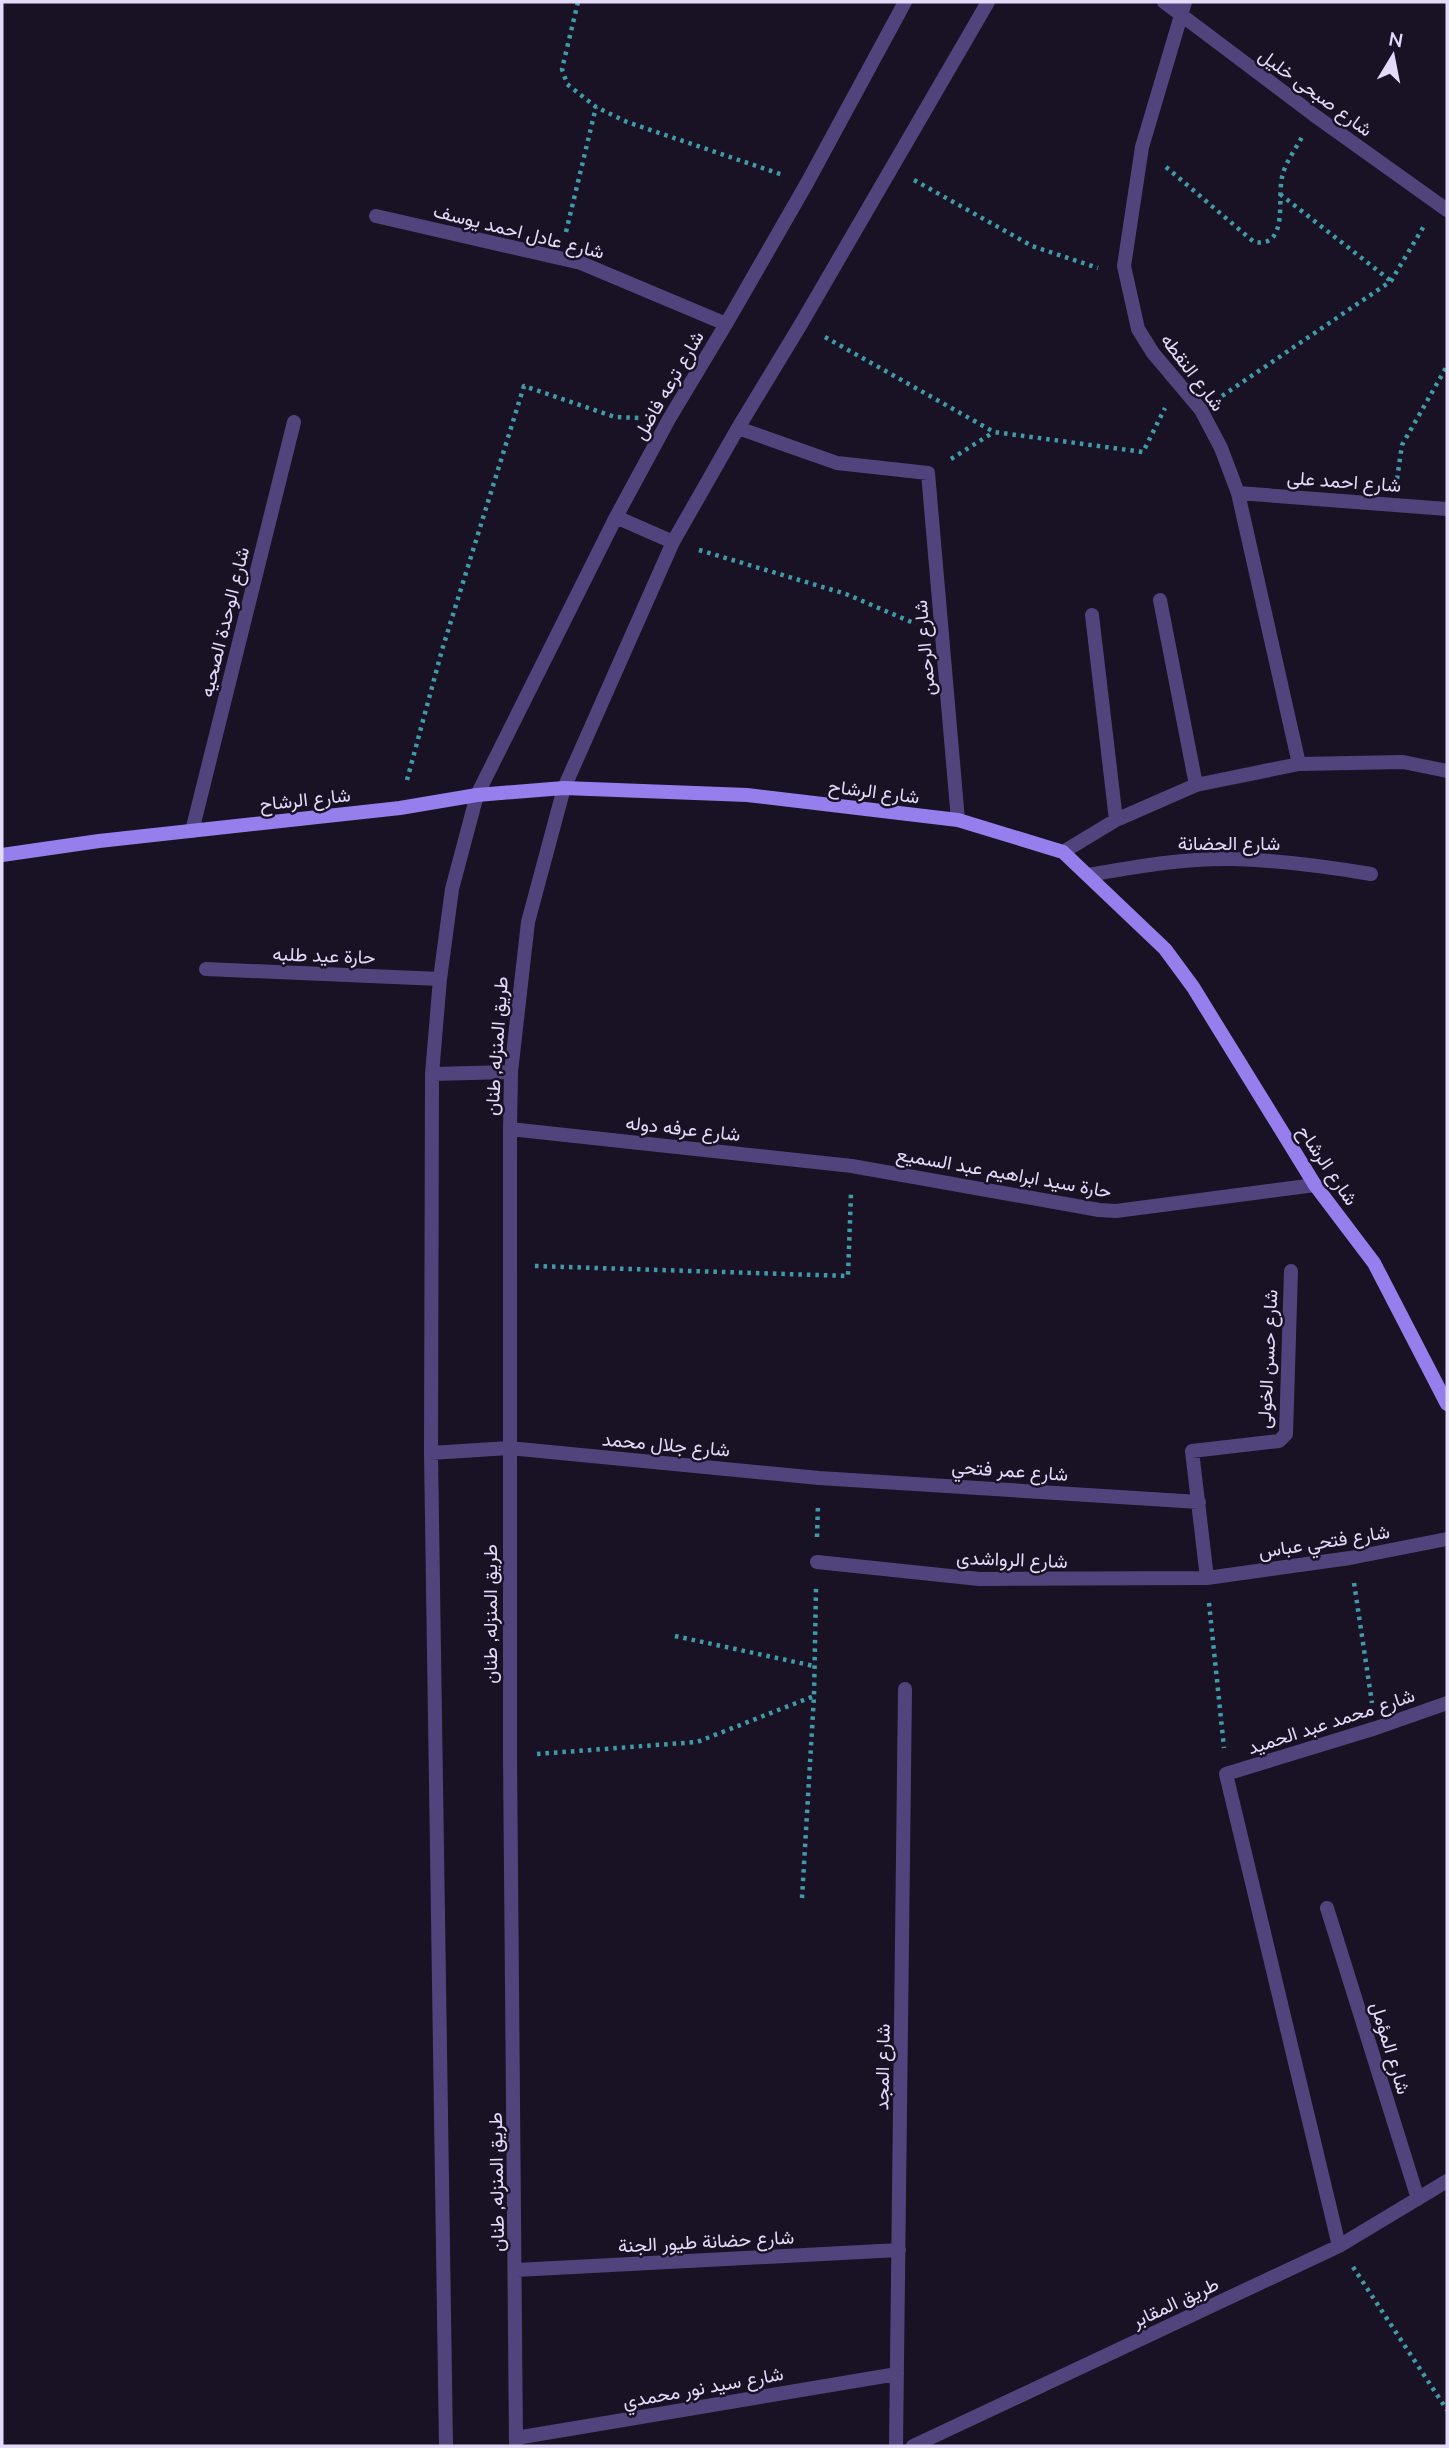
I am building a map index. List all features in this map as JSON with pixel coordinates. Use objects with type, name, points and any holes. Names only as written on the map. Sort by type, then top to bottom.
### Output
[{"type":"main road","name":"شارع الرشاح","points":[[2,855],[99,841],[400,808],[477,795],[564,788],[747,795],[958,820],[1063,852],[1165,949],[1193,987],[1315,1185],[1374,1263],[1447,1404]]},
{"type":"street","name":"شارع ترعه فاضل","points":[[477,795],[616,517],[669,419],[807,183],[905,2]]},
{"type":"street","points":[[564,788],[673,542],[988,2]]},
{"type":"street","name":"شارع صبحى خليل","points":[[1164,2],[1183,9],[1314,116],[1443,207]]},
{"type":"street","name":"شارع النقطه","points":[[1183,9],[1142,146],[1124,266],[1138,329],[1153,353],[1201,410],[1221,448],[1238,493],[1299,764]]},
{"type":"street","name":"شارع عادل احمد يوسف","points":[[376,216],[559,258],[601,271],[726,324]]},
{"type":"street","name":"شارع الوحدة الصحيه","points":[[192,831],[294,422]]},
{"type":"street","points":[[738,428],[837,463],[928,473]]},
{"type":"street","name":"شارع الرحمن","points":[[928,473],[958,820]]},
{"type":"street","name":"شارع احمد على","points":[[1238,493],[1447,509]]},
{"type":"street","points":[[616,517],[673,542]]},
{"type":"street","points":[[1160,600],[1196,785]]},
{"type":"street","points":[[1092,615],[1116,820]]},
{"type":"street","points":[[1063,852],[1116,820],[1196,785],[1299,764],[1403,762],[1447,771]]},
{"type":"street","name":"طريق المنزله, طنان","points":[[516,2442],[510,1756],[511,1072],[528,922],[564,788]]},
{"type":"street","points":[[446,2446],[431,1453],[432,1074],[440,979],[452,889],[477,795]]},
{"type":"street","name":"شارع الحضانة","points":[[1088,876],[1158,864],[1229,859],[1300,863],[1371,874]]},
{"type":"street","name":"حارة عيد طلبه","points":[[206,969],[440,979]]},
{"type":"street","points":[[432,1074],[511,1072]]},
{"type":"street","name":"شارع عرفه دوله","points":[[510,1129],[852,1166]]},
{"type":"street","name":"حارة سيد ابراهيم عبد السميع","points":[[852,1166],[1083,1208],[1116,1211],[1315,1185]]},
{"type":"street","name":"شارع حسن الخولى","points":[[1207,1578],[1193,1450],[1279,1440],[1286,1434],[1291,1271]]},
{"type":"street","name":"شارع جلال محمد","points":[[431,1453],[509,1448],[819,1478]]},
{"type":"street","name":"شارع عمر فتحي","points":[[819,1478],[1199,1502]]},
{"type":"street","name":"شارع فتحي عباس","points":[[1207,1578],[1350,1558],[1447,1539]]},
{"type":"street","name":"شارع الرواشدى","points":[[817,1562],[979,1579],[1207,1578]]},
{"type":"street","name":"شارع المجد","points":[[897,2446],[905,1689]]},
{"type":"street","name":"شارع محمد عبد الحميد","points":[[1226,1774],[1447,1703]]},
{"type":"street","points":[[1226,1774],[1339,2246]]},
{"type":"street","name":"شارع المؤمل","points":[[1327,1908],[1418,2199]]},
{"type":"street","name":"طريق المقابر","points":[[913,2446],[1339,2246],[1447,2181]]},
{"type":"street","name":"شارع حضانة طيور الجنة","points":[[516,2270],[899,2250]]},
{"type":"street","name":"شارع سيد نور محمدي","points":[[516,2442],[897,2374]]},
{"type":"path","points":[[578,2],[562,69],[568,84],[596,107],[626,122],[807,183]]},
{"type":"path","points":[[559,258],[596,107]]},
{"type":"path","points":[[1142,146],[1254,242],[1264,244],[1273,239],[1278,230],[1280,194],[1286,165],[1314,116]]},
{"type":"path","points":[[892,167],[1032,246],[1103,269],[1124,266]]},
{"type":"path","points":[[1280,194],[1391,281]]},
{"type":"path","points":[[1201,410],[1391,281],[1443,207]]},
{"type":"path","points":[[801,324],[994,432],[1143,452],[1178,382]]},
{"type":"path","points":[[1393,505],[1402,445],[1447,366]]},
{"type":"path","points":[[400,808],[442,650],[524,386],[615,417],[669,419]]},
{"type":"path","points":[[928,473],[994,432]]},
{"type":"path","points":[[673,542],[846,594],[943,635]]},
{"type":"path","points":[[509,1265],[848,1276],[852,1166]]},
{"type":"path","points":[[802,1898],[814,1696],[819,1478]]},
{"type":"path","points":[[1350,1558],[1376,1728]]},
{"type":"path","points":[[1207,1578],[1226,1774]]},
{"type":"path","points":[[676,1636],[814,1666]]},
{"type":"path","points":[[510,1756],[698,1742],[814,1696]]},
{"type":"path","points":[[1339,2246],[1447,2410]]}]
